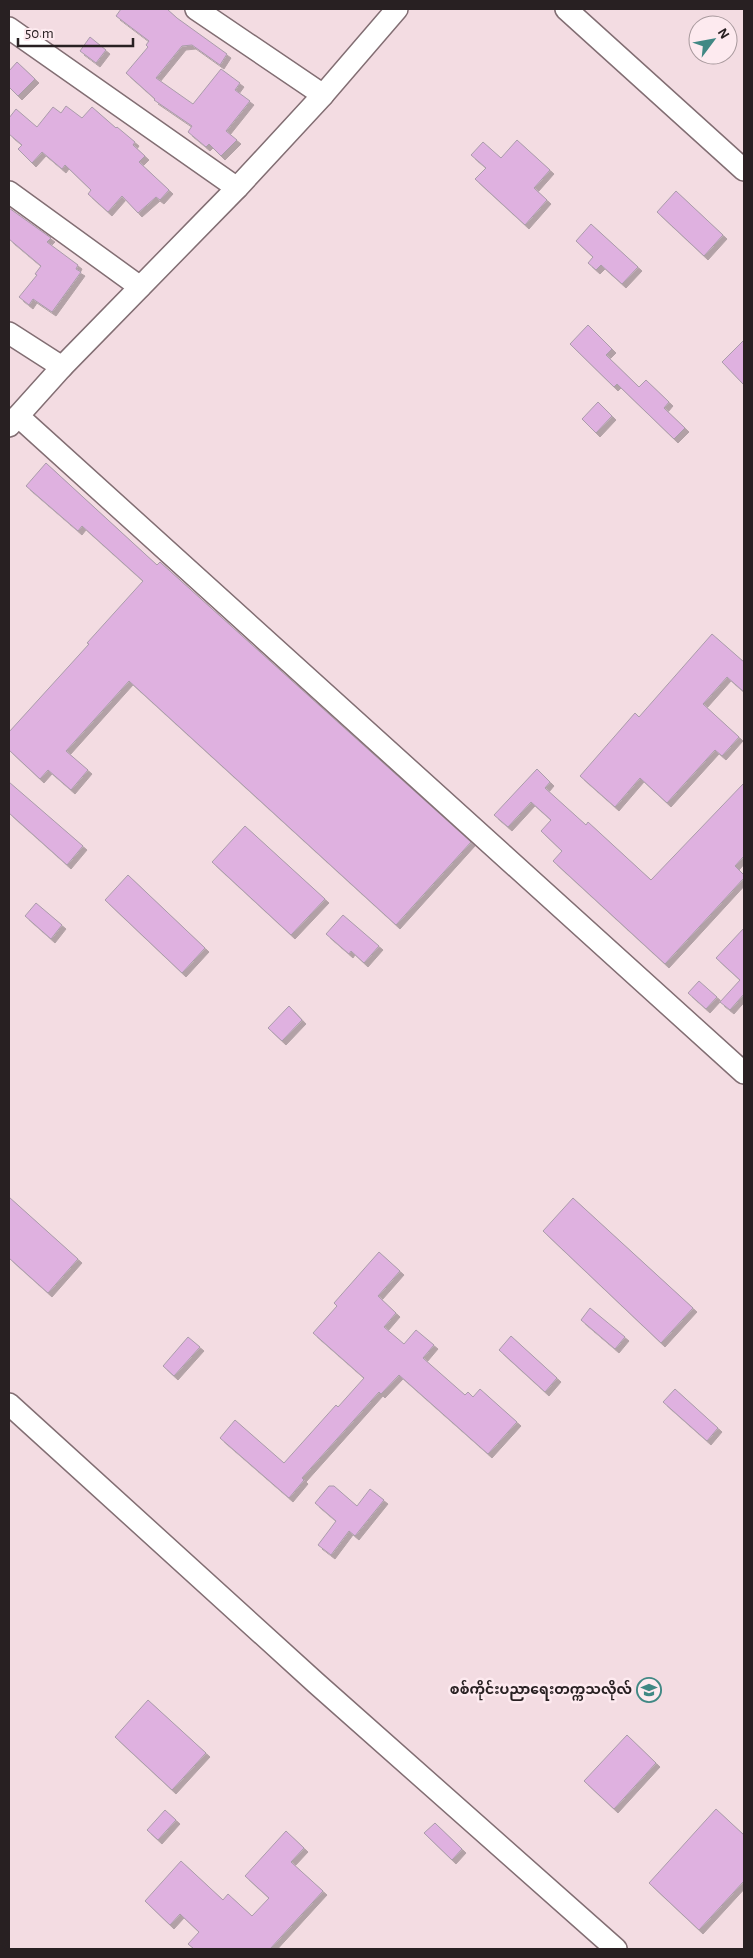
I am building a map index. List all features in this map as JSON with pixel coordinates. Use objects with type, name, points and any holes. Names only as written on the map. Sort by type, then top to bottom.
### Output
[{"type":"street","points":[[196,9],[323,95]]},
{"type":"street","points":[[397,9],[323,95],[237,188],[62,367],[14,421],[744,1073]]},
{"type":"street","points":[[566,9],[744,170]]},
{"type":"street","points":[[9,28],[237,188]]},
{"type":"street","points":[[9,192],[140,286]]},
{"type":"street","points":[[9,333],[62,367]]},
{"type":"street","points":[[9,1404],[316,1683],[616,1949]]},
{"type":"building","points":[[121,9],[167,9],[227,54],[220,65],[192,45],[182,46],[156,78],[193,104],[221,69],[240,83],[235,90],[250,101],[226,131],[237,140],[221,156],[209,144],[206,147],[188,132],[192,126],[154,100],[126,73],[148,47],[146,45],[149,41],[116,16]]},
{"type":"building","points":[[90,37],[106,50],[96,63],[80,51]]},
{"type":"building","points":[[17,62],[35,79],[18,96],[9,87],[9,71]]},
{"type":"building","points":[[66,106],[82,118],[92,107],[135,142],[133,145],[145,156],[139,162],[169,190],[160,200],[156,197],[138,213],[122,196],[108,212],[88,194],[91,190],[65,165],[62,169],[42,152],[32,163],[18,149],[22,145],[9,134],[9,118],[16,109],[37,127],[53,107],[61,113]]},
{"type":"building","points":[[517,140],[550,170],[534,188],[547,200],[525,225],[475,179],[486,168],[471,155],[483,142],[501,158]]},
{"type":"building","points":[[676,191],[723,235],[704,256],[657,212]]},
{"type":"building","points":[[9,208],[51,238],[47,242],[78,265],[76,269],[81,272],[52,312],[33,299],[29,305],[19,297],[37,275],[35,274],[41,266],[9,239]]},
{"type":"building","points":[[591,224],[638,267],[622,284],[601,265],[596,270],[588,263],[593,257],[576,241]]},
{"type":"building","points":[[588,325],[612,349],[606,355],[639,387],[646,380],[669,402],[664,408],[685,428],[674,439],[617,384],[614,387],[570,344]]},
{"type":"building","points":[[744,340],[744,385],[722,362]]},
{"type":"building","points":[[598,402],[612,416],[596,433],[582,419]]},
{"type":"building","points":[[46,463],[157,565],[160,562],[471,842],[396,925],[129,681],[66,751],[88,770],[71,790],[48,770],[40,779],[9,750],[9,732],[143,581],[82,526],[78,531],[26,486]]},
{"type":"building","points":[[712,634],[744,662],[744,692],[727,677],[703,704],[739,737],[722,756],[715,750],[667,803],[640,778],[615,807],[580,776],[635,713],[639,717]]},
{"type":"building","points":[[537,769],[550,782],[545,788],[586,825],[588,822],[651,880],[744,783],[744,856],[735,866],[744,875],[744,878],[665,964],[553,861],[562,851],[541,831],[551,820],[531,802],[508,827],[494,815]]},
{"type":"building","points":[[9,782],[83,846],[67,865],[9,813]]},
{"type":"building","points":[[245,826],[325,899],[291,935],[212,862]]},
{"type":"building","points":[[128,875],[205,948],[182,973],[105,900]]},
{"type":"building","points":[[36,903],[62,925],[51,939],[25,916]]},
{"type":"building","points":[[343,915],[379,946],[364,963],[351,951],[349,954],[326,934]]},
{"type":"building","points":[[744,928],[744,994],[730,1010],[720,1002],[740,980],[716,958]]},
{"type":"building","points":[[699,981],[717,997],[706,1009],[688,993]]},
{"type":"building","points":[[289,1006],[302,1020],[282,1041],[268,1028]]},
{"type":"building","points":[[9,1197],[78,1259],[48,1293],[9,1258]]},
{"type":"building","points":[[573,1198],[693,1308],[661,1343],[543,1231]]},
{"type":"building","points":[[379,1252],[400,1271],[378,1296],[396,1313],[384,1327],[404,1344],[416,1330],[434,1345],[423,1358],[465,1395],[468,1392],[473,1397],[480,1389],[517,1422],[488,1454],[399,1375],[381,1394],[379,1392],[302,1478],[304,1480],[289,1498],[220,1438],[235,1420],[284,1463],[336,1405],[338,1407],[364,1378],[313,1333],[337,1306],[334,1303]]},
{"type":"building","points":[[590,1308],[625,1337],[615,1349],[581,1320]]},
{"type":"building","points":[[511,1336],[557,1378],[545,1392],[499,1350]]},
{"type":"building","points":[[188,1337],[200,1347],[174,1376],[163,1366]]},
{"type":"building","points":[[675,1389],[718,1428],[707,1441],[663,1402]]},
{"type":"building","points":[[329,1486],[334,1486],[357,1506],[370,1489],[384,1500],[355,1536],[349,1531],[331,1555],[318,1545],[336,1521],[315,1503]]},
{"type":"building","points":[[148,1700],[206,1753],[172,1790],[115,1737]]},
{"type":"building","points":[[627,1735],[656,1763],[614,1809],[584,1781]]},
{"type":"building","points":[[716,1809],[744,1835],[744,1881],[699,1930],[649,1883]]},
{"type":"building","points":[[165,1810],[176,1820],[158,1840],[147,1830]]},
{"type":"building","points":[[435,1823],[462,1849],[452,1860],[424,1833]]},
{"type":"building","points":[[286,1831],[304,1848],[291,1862],[323,1891],[270,1949],[194,1949],[188,1944],[199,1932],[180,1914],[170,1925],[145,1901],[181,1861],[223,1900],[228,1894],[252,1916],[269,1898],[245,1876]]},
{"type":"place","name":"စစ်ကိုင်းပညာရေးတက္ကသလိုလ်","points":[[649,1690]]}]
